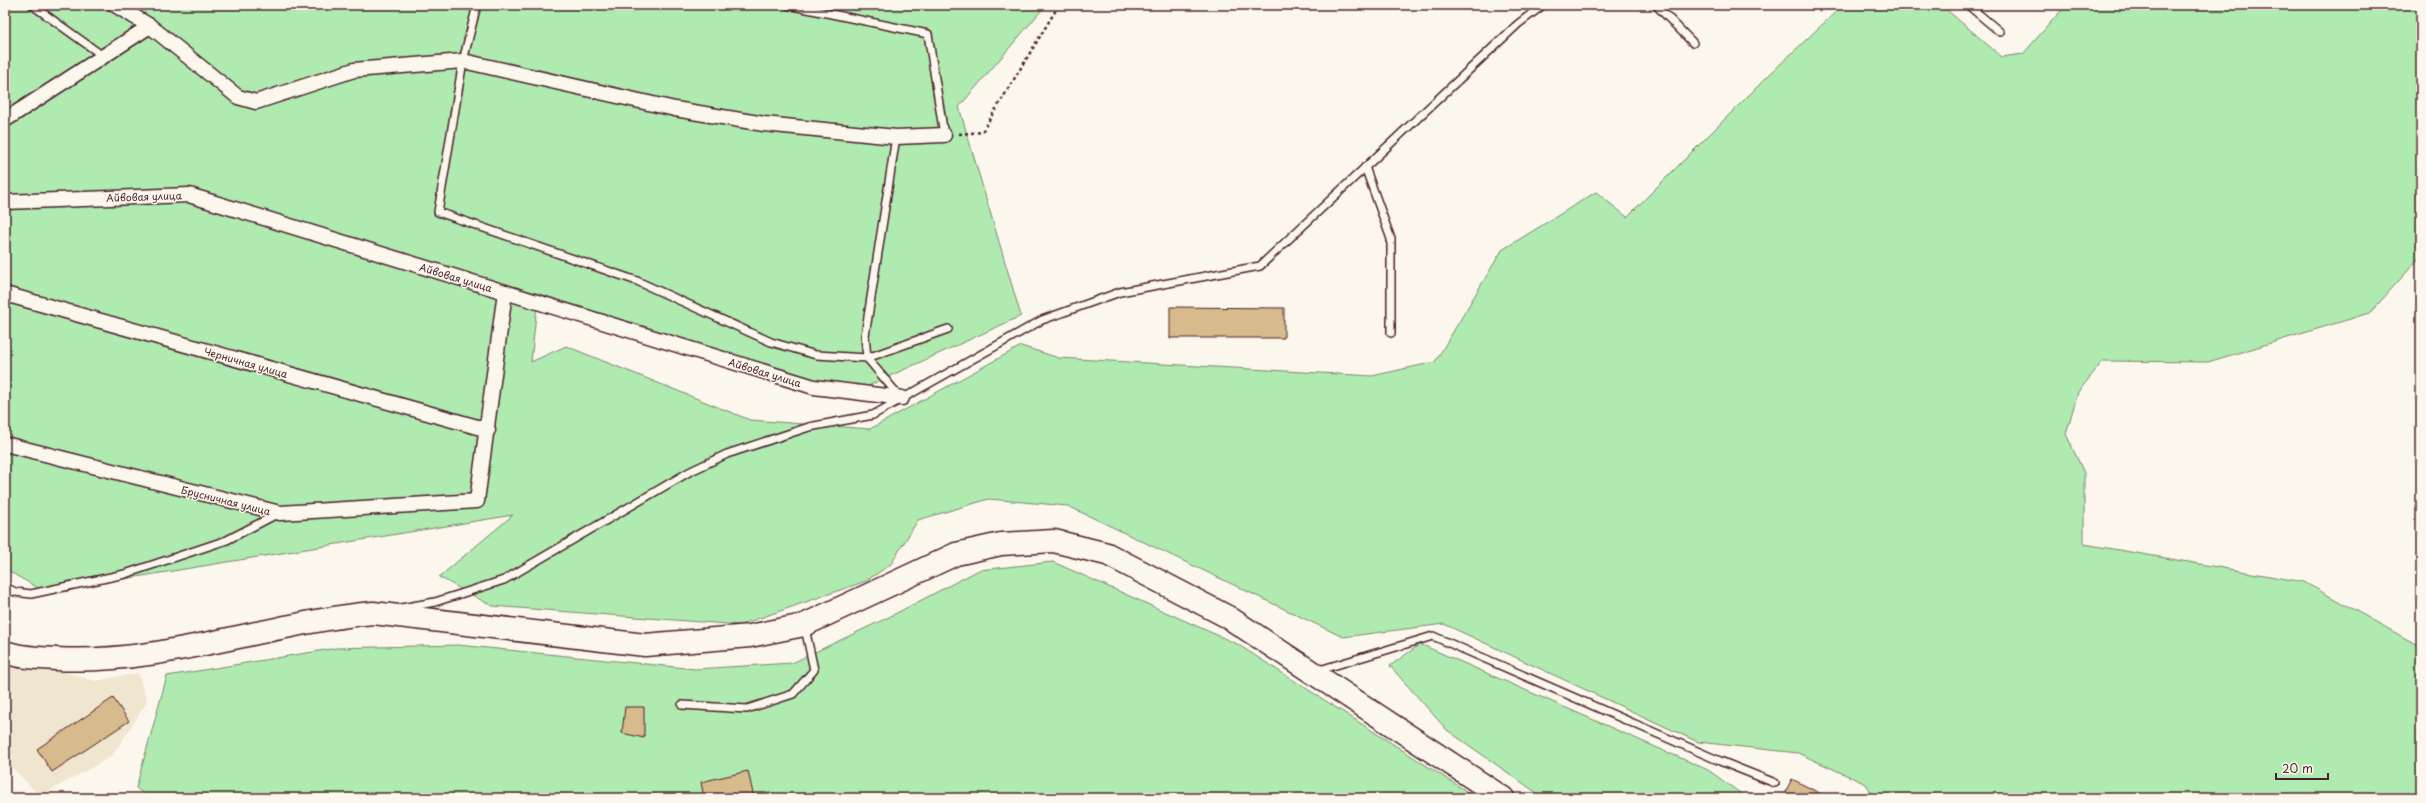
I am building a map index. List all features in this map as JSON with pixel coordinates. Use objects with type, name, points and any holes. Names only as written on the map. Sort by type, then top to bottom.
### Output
[{"type":"main road","points":[[5,652],[16,656],[74,660],[143,655],[329,617],[373,613],[646,645],[750,636],[804,626],[956,554],[1001,544],[1054,541],[1107,554],[1228,617],[1503,798]]},
{"type":"street","points":[[115,5],[150,26],[238,97],[256,102],[354,70],[463,61],[704,114],[764,124],[896,137],[944,135]]},
{"type":"street","points":[[5,120],[150,26]]},
{"type":"street","name":"Айвовая улица","points":[[5,202],[189,194],[814,387],[902,398]]},
{"type":"street","points":[[488,430],[506,292]]},
{"type":"street","name":"Черничная улица","points":[[5,294],[488,430]]},
{"type":"street","name":"Брусничная улица","points":[[5,444],[280,513],[477,501],[488,430]]},
{"type":"lane","points":[[32,5],[103,56]]},
{"type":"lane","points":[[477,5],[463,61],[438,212],[637,281],[771,342],[816,355],[867,358],[948,328]]},
{"type":"lane","points":[[788,5],[928,34],[944,135]]},
{"type":"lane","points":[[373,613],[435,602],[504,580],[689,472],[727,454],[809,427],[873,415],[1042,320],[1120,292],[1260,266],[1518,24],[1543,5]]},
{"type":"lane","points":[[1656,5],[1693,43]]},
{"type":"lane","points":[[1968,5],[2000,32]]},
{"type":"lane","points":[[896,137],[866,336],[867,358],[902,398]]},
{"type":"lane","points":[[1365,167],[1391,239],[1391,333]]},
{"type":"lane","points":[[5,587],[15,592],[31,594],[125,574],[227,540],[280,513]]},
{"type":"lane","points":[[682,705],[747,709],[793,694],[814,670],[804,626]]},
{"type":"lane","points":[[1312,672],[1433,636],[1720,761],[1775,782]]},
{"type":"path","points":[[944,135],[982,132],[1059,5]]},
{"type":"shaded area","points":[[5,655],[95,681],[138,673],[147,702],[112,756],[40,796],[7,763],[5,764]]},
{"type":"green space","points":[[5,5],[1046,5],[959,107],[1021,316],[855,392],[538,295],[531,362],[566,346],[750,420],[870,429],[1021,346],[1059,358],[1372,376],[1435,362],[1502,250],[1596,192],[1627,217],[1772,72],[1843,5],[1941,5],[2002,57],[2023,54],[2066,5],[2421,5],[2421,256],[2370,313],[2208,362],[2103,361],[2078,392],[2066,434],[2084,473],[2084,544],[2304,582],[2421,647],[2421,798],[1875,798],[1866,784],[1798,753],[1698,742],[1444,624],[1343,637],[1068,506],[989,499],[918,520],[891,564],[866,581],[740,625],[492,606],[439,577],[513,515],[45,592],[5,569]]},
{"type":"green space","points":[[1053,562],[1237,644],[1477,798],[149,798],[136,788],[167,676],[337,648],[458,645],[695,669],[792,663],[887,618],[979,570]]},
{"type":"green space","points":[[1420,644],[1708,770],[1747,798],[1544,798],[1447,730],[1390,666]]},
{"type":"building","points":[[1170,307],[1284,308],[1284,338],[1170,338]]},
{"type":"building","points":[[113,698],[129,721],[52,772],[37,749]]},
{"type":"building","points":[[625,707],[644,707],[644,738],[622,733]]},
{"type":"building","points":[[748,771],[754,798],[704,798],[701,782]]},
{"type":"building","points":[[1792,779],[1829,798],[1782,798]]}]
